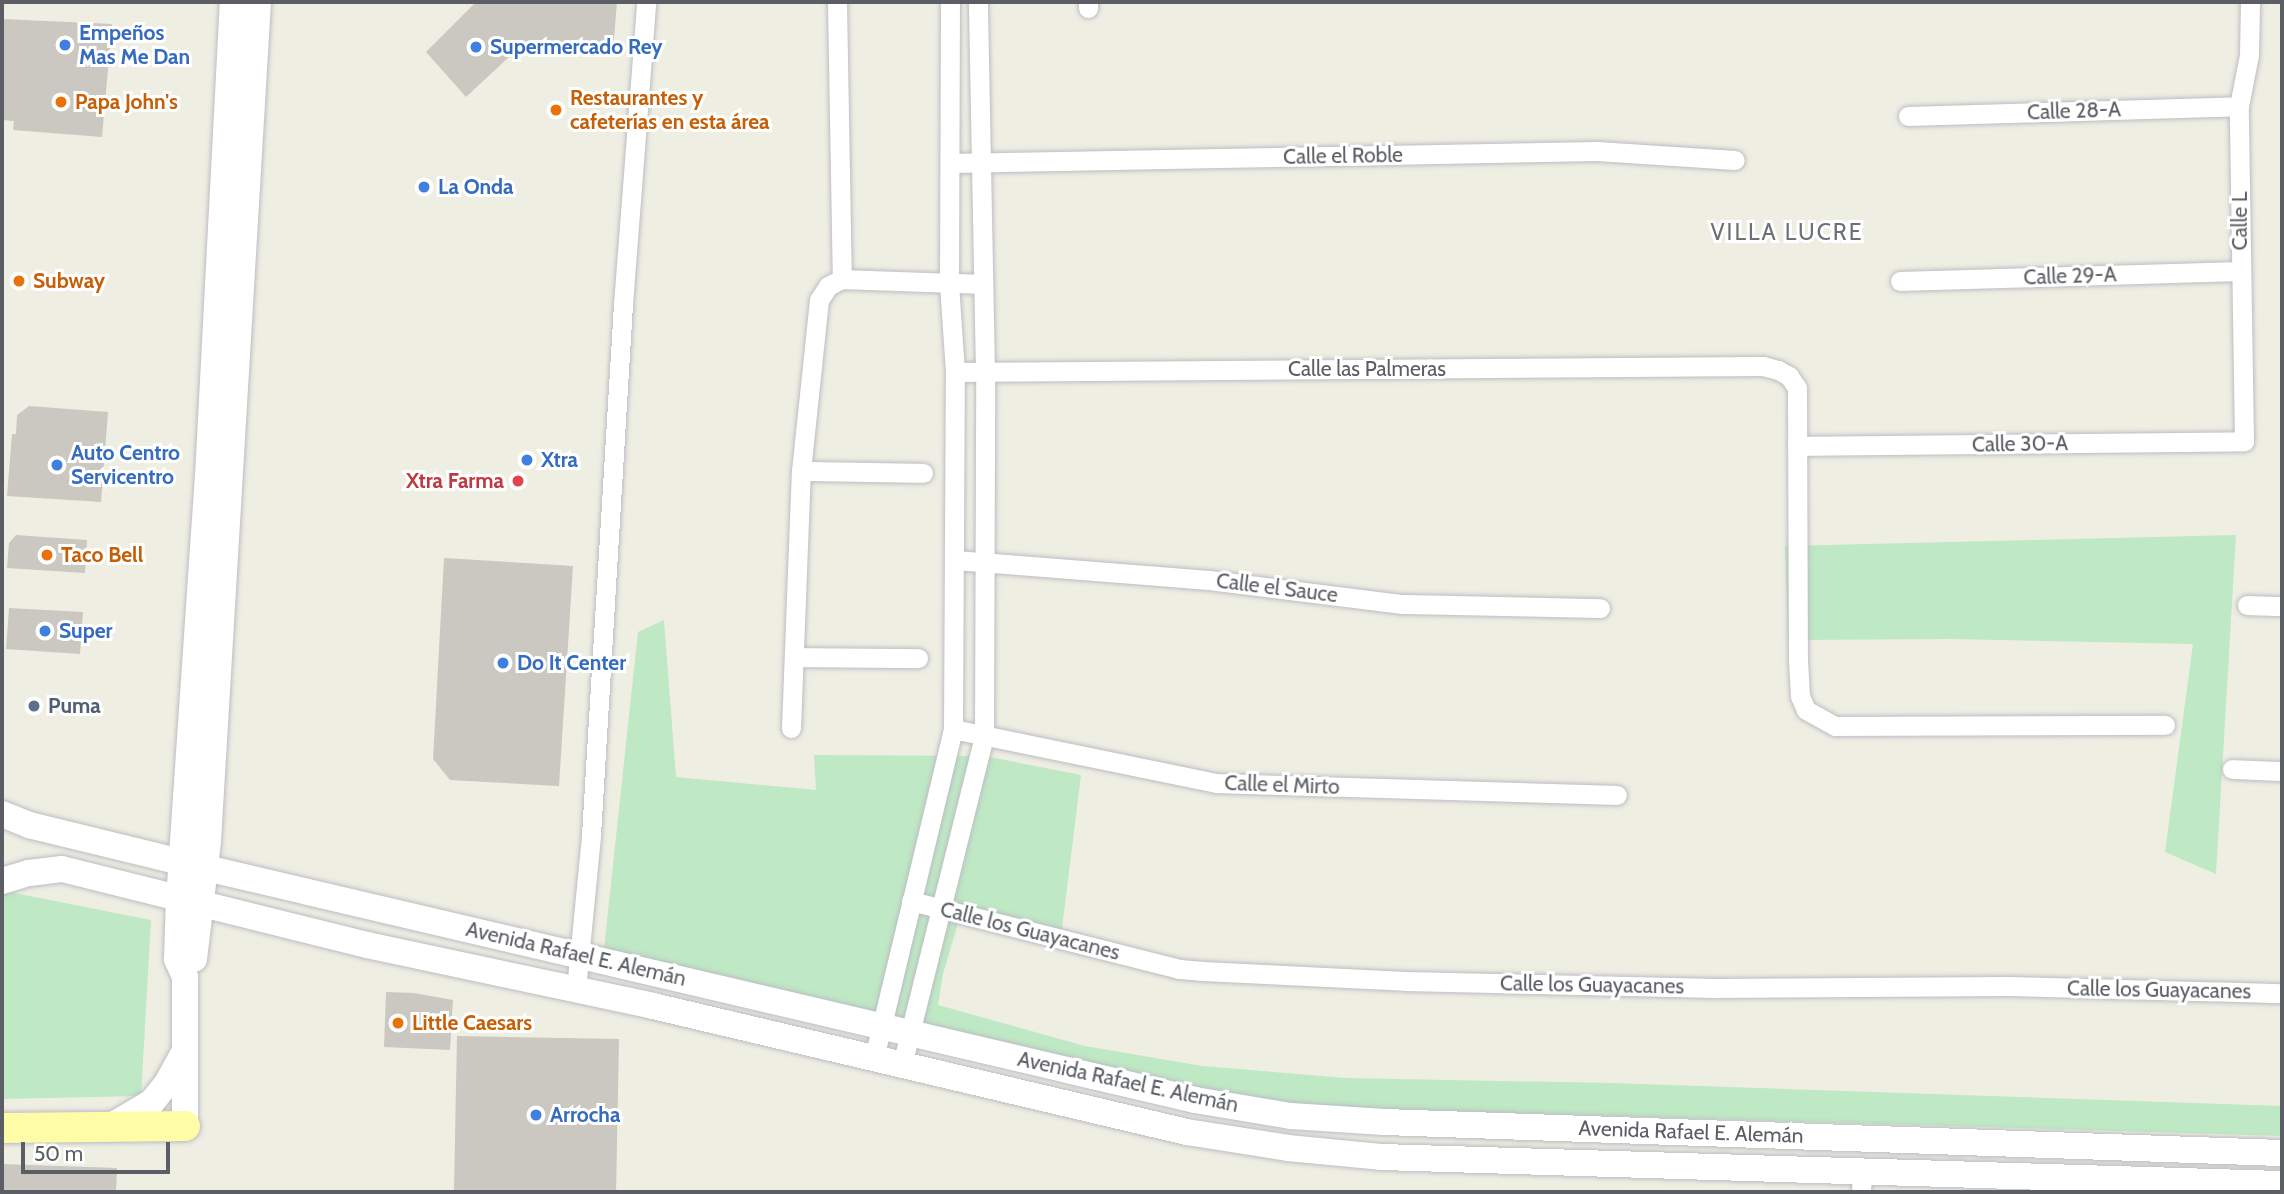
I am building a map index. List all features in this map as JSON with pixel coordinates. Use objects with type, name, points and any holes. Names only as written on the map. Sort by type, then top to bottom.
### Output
[{"type":"main road","points":[[191,903],[180,861],[209,462],[233,2]]},
{"type":"main road","points":[[189,968],[177,959],[191,903],[206,868],[258,2]]},
{"type":"main road","name":"Avenida Rafael E. Alemán","points":[[2,814],[29,825],[206,868],[1195,1100],[1291,1115],[1398,1123],[2282,1153]]},
{"type":"main road","name":"Avenida Rafael E. Alemán","points":[[2,881],[29,873],[62,869],[261,920],[576,989],[1187,1132],[1288,1148],[1381,1157],[1862,1181],[2282,1184]]},
{"type":"main road","points":[[2,1128],[185,1126],[183,1054],[189,968],[204,941],[220,927],[240,920],[261,920]]},
{"type":"main road","points":[[110,1127],[152,1102],[166,1085],[183,1054]]},
{"type":"street","points":[[576,989],[582,956],[623,304],[646,2]]},
{"type":"street","points":[[837,2],[842,279]]},
{"type":"street","points":[[874,1058],[953,729],[955,372],[949,284],[950,2]]},
{"type":"street","points":[[902,1065],[984,735],[985,372],[978,2]]},
{"type":"street","name":"Calle L","points":[[2244,441],[2239,106],[2249,55],[2250,2]]},
{"type":"street","name":"Calle 28-A","points":[[1908,116],[2239,106]]},
{"type":"street","name":"Calle el Roble","points":[[950,163],[1597,151],[1735,160]]},
{"type":"street","name":"Calle 29-A","points":[[1900,281],[2240,271]]},
{"type":"street","points":[[791,728],[796,657],[801,471],[819,300],[828,286],[842,279],[982,284]]},
{"type":"street","name":"Calle las Palmeras","points":[[955,372],[1749,366],[1778,370],[1789,376],[1797,387],[1797,446]]},
{"type":"street","name":"Calle 30-A","points":[[1797,446],[2244,441]]},
{"type":"street","points":[[1797,446],[1798,659],[1800,696],[1806,710],[1835,726],[2165,724]]},
{"type":"street","points":[[801,471],[923,474]]},
{"type":"street","name":"Calle el Sauce","points":[[955,560],[1209,580],[1403,604],[1600,608]]},
{"type":"street","points":[[2247,605],[2282,606]]},
{"type":"street","points":[[796,657],[918,659]]},
{"type":"street","name":"Calle el Mirto","points":[[953,729],[1216,783],[1617,795]]},
{"type":"street","points":[[2232,769],[2282,771]]},
{"type":"street","name":"Calle los Guayacanes","points":[[911,901],[1180,969],[1203,971],[1405,981],[1712,988],[2009,986],[2282,993]]},
{"type":"green space","points":[[2236,535],[2216,874],[2165,852],[2193,644],[1952,639],[1788,640],[1785,546]]},
{"type":"green space","points":[[664,620],[676,777],[816,790],[814,755],[985,756],[1081,775],[1060,944],[958,923],[943,974],[938,1005],[1085,1046],[1202,1066],[1345,1078],[1611,1083],[2282,1106],[2282,1136],[1280,1106],[1183,1090],[604,949],[638,632]]},
{"type":"green space","points":[[4,891],[151,920],[141,1096],[2,1099]]},
{"type":"building","name":"Supermercado Rey","points":[[476,2],[617,2],[613,50],[523,44],[466,97],[426,52]]},
{"type":"building","points":[[2,19],[112,24],[102,137],[13,130],[14,121],[2,120]]},
{"type":"building","name":"Auto Centro Servicentro","points":[[29,406],[108,412],[101,502],[7,496],[12,434],[16,434],[17,415]]},
{"type":"building","name":"Taco Bell","points":[[16,535],[87,540],[85,573],[7,568],[9,543]]},
{"type":"building","name":"Do It Center","points":[[444,558],[573,566],[559,786],[450,780],[433,759]]},
{"type":"building","name":"Super","points":[[9,608],[83,612],[80,654],[6,649]]},
{"type":"building","points":[[386,992],[414,993],[453,1000],[450,1050],[384,1047]]},
{"type":"building","name":"Arrocha","points":[[457,1036],[619,1039],[616,1192],[454,1192]]},
{"type":"building","points":[[2,1164],[117,1168],[116,1192],[2,1192]]},
{"type":"place","name":"Empeños Mas Me Dan","points":[[65,45]]},
{"type":"place","name":"Supermercado Rey","points":[[476,47]]},
{"type":"place","name":"Papa John's","points":[[61,102]]},
{"type":"place","name":"Restaurantes y cafeterías en esta área","points":[[556,110]]},
{"type":"place","name":"La Onda","points":[[424,187]]},
{"type":"place","name":"Subway","points":[[19,281]]},
{"type":"place","name":"Xtra","points":[[527,460]]},
{"type":"place","name":"Auto Centro Servicentro","points":[[57,465]]},
{"type":"place","name":"Xtra Farma","points":[[518,481]]},
{"type":"place","name":"Taco Bell","points":[[47,555]]},
{"type":"place","name":"Super","points":[[45,631]]},
{"type":"place","name":"Do It Center","points":[[503,663]]},
{"type":"place","name":"Puma","points":[[34,706]]},
{"type":"place","name":"Little Caesars","points":[[398,1023]]},
{"type":"place","name":"Arrocha","points":[[536,1115]]},
{"type":"district","name":"VILLA LUCRE","points":[[1787,232]]}]
